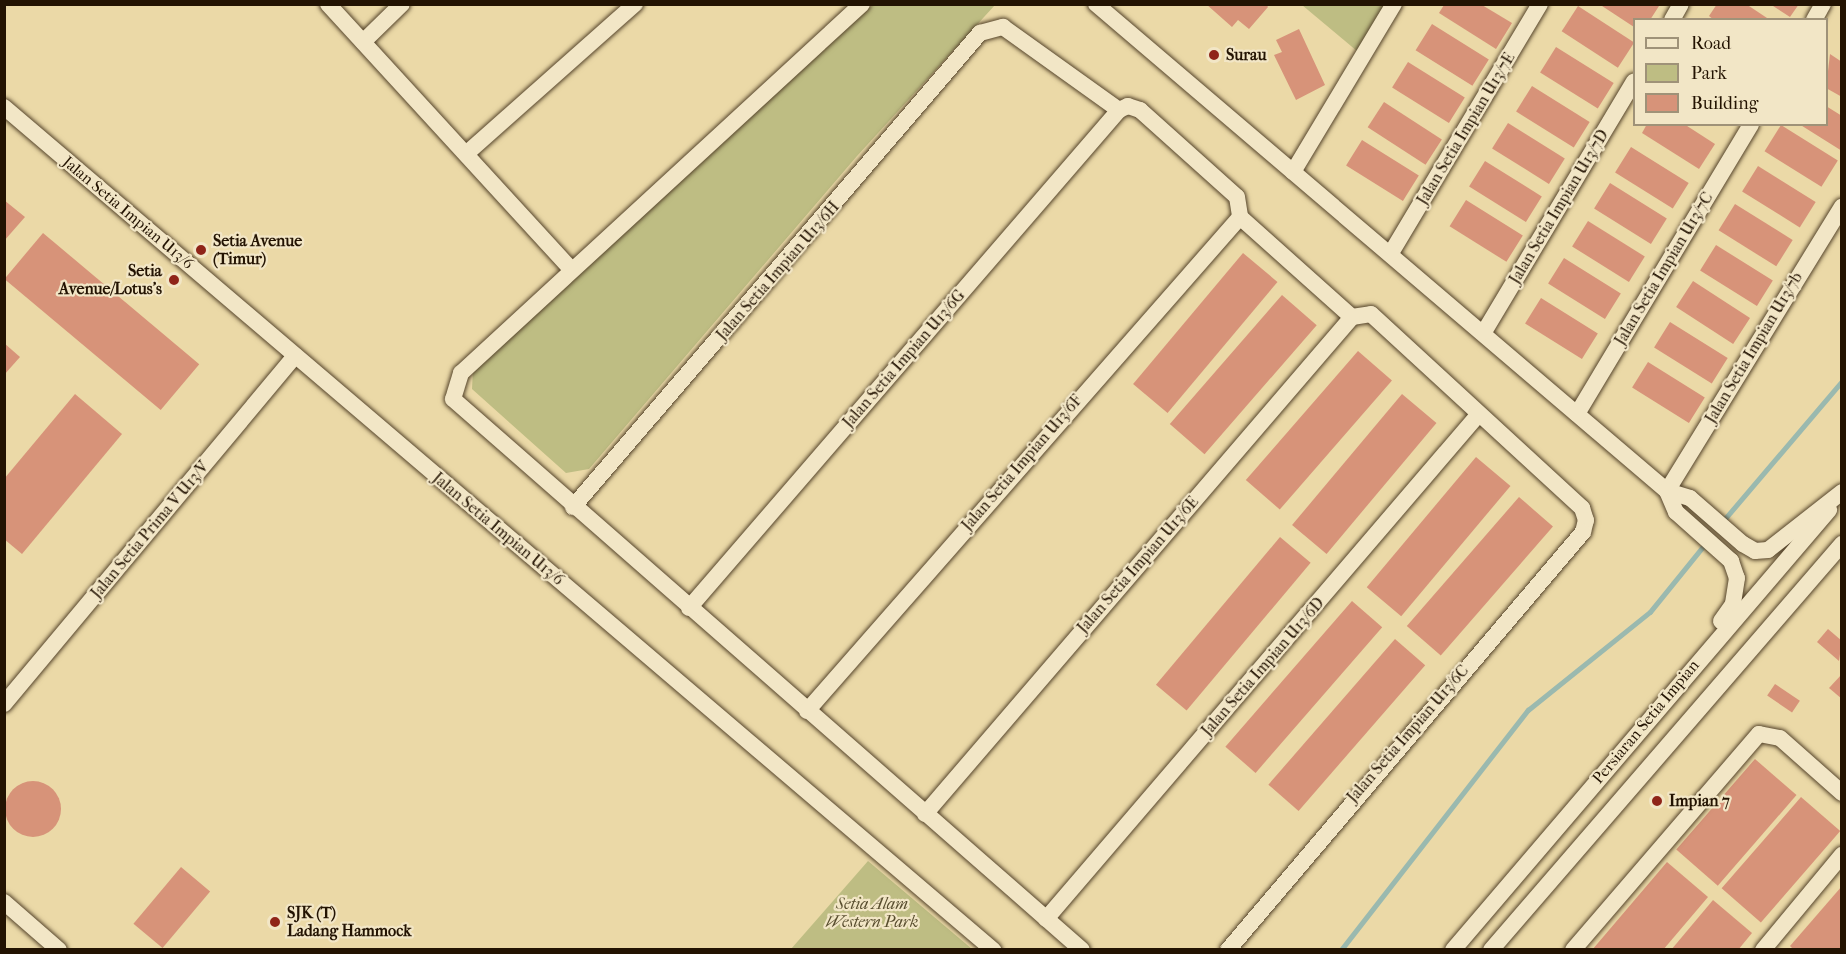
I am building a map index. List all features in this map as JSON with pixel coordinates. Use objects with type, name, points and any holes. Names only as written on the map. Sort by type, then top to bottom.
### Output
[{"type":"street","points":[[328,4],[571,269]]},
{"type":"street","points":[[363,42],[402,4]]},
{"type":"street","points":[[466,154],[635,4]]},
{"type":"street","points":[[862,4],[571,269],[461,373],[453,390],[457,406],[1082,950]]},
{"type":"street","points":[[1096,4],[1484,332],[1667,491],[1690,498],[1755,551],[1768,550],[1842,494]]},
{"type":"street","points":[[1293,172],[1394,4]]},
{"type":"street","name":"Jalan Setia Impian U13/7E","points":[[1391,253],[1540,4]]},
{"type":"street","points":[[1673,18],[1681,4]]},
{"type":"street","points":[[1815,18],[1823,4]]},
{"type":"street","name":"Jalan Setia Impian U13/6H","points":[[573,507],[980,33],[1003,27],[1119,110]]},
{"type":"street","name":"Jalan Setia Impian U13/7D","points":[[1484,332],[1633,84]]},
{"type":"street","points":[[1119,110],[1128,106],[1140,110],[1237,197],[1240,218],[1352,317],[1371,314],[1478,415]]},
{"type":"street","name":"Jalan Setia Impian U13/6","points":[[4,107],[993,950]]},
{"type":"street","name":"Jalan Setia Impian U13/6G","points":[[689,608],[1119,110]]},
{"type":"street","name":"Jalan Setia Impian U13/7C","points":[[1577,414],[1750,126]]},
{"type":"street","name":"Jalan Setia Impian U13/7b","points":[[1667,491],[1842,206]]},
{"type":"street","name":"Jalan Setia Impian U13/6F","points":[[807,711],[1240,218]]},
{"type":"street","name":"Jalan Setia Impian U13/6E","points":[[926,814],[1352,317]]},
{"type":"street","name":"Jalan Setia Prima V U13/V","points":[[4,704],[295,356]]},
{"type":"street","name":"Jalan Setia Impian U13/6C","points":[[1228,950],[1583,531],[1586,520],[1577,504],[1478,415]]},
{"type":"street","name":"Jalan Setia Impian U13/6D","points":[[1046,919],[1478,415]]},
{"type":"street","points":[[1667,491],[1676,512],[1731,561],[1737,578],[1733,604],[1678,683]]},
{"type":"street","name":"Persiaran Setia Impian","points":[[1453,950],[1678,683],[1842,494]]},
{"type":"street","name":"Persiaran Setia Impian","points":[[1491,950],[1842,544]]},
{"type":"street","points":[[1573,950],[1759,734],[1780,738],[1842,793]]},
{"type":"street","points":[[1763,950],[1842,855]]},
{"type":"street","points":[[4,902],[59,950]]},
{"type":"green space","points":[[873,5],[995,5],[857,156],[589,469],[566,473],[472,389],[473,370]]},
{"type":"green space","points":[[1302,5],[1386,5],[1357,51]]},
{"type":"green space","name":"Setia Alam Western Park","points":[[868,861],[972,949],[791,949]]},
{"type":"building","points":[[1206,4],[1266,4],[1268,7],[1249,29],[1238,20],[1232,27]]},
{"type":"building","points":[[1599,4],[1656,4],[1659,6],[1651,18],[1633,18],[1633,26]]},
{"type":"building","points":[[1717,4],[1746,4],[1767,18],[1712,18],[1709,16]]},
{"type":"building","points":[[1770,4],[1799,4],[1790,17]]},
{"type":"building","points":[[1444,5],[1482,5],[1512,23],[1496,49],[1439,13]]},
{"type":"building","points":[[1578,6],[1633,42],[1633,44],[1618,68],[1562,31]]},
{"type":"building","points":[[1432,24],[1489,60],[1472,86],[1416,50]]},
{"type":"building","points":[[1299,29],[1325,85],[1296,100],[1274,55],[1282,52],[1276,40]]},
{"type":"building","points":[[1556,47],[1614,83],[1598,108],[1540,72]]},
{"type":"building","points":[[1830,54],[1842,62],[1842,97],[1828,89]]},
{"type":"building","points":[[1408,62],[1465,98],[1449,123],[1392,87]]},
{"type":"building","points":[[1532,86],[1590,122],[1574,147],[1516,111]]},
{"type":"building","points":[[1384,102],[1442,140],[1426,165],[1368,127]]},
{"type":"building","points":[[1828,107],[1842,116],[1842,151],[1802,126],[1828,126]]},
{"type":"building","points":[[1508,123],[1565,159],[1549,184],[1492,148]]},
{"type":"building","points":[[1646,126],[1687,126],[1715,144],[1699,169],[1642,133]]},
{"type":"building","points":[[1780,126],[1838,161],[1821,187],[1765,151]]},
{"type":"building","points":[[1362,140],[1419,176],[1403,201],[1346,165]]},
{"type":"building","points":[[1631,147],[1689,183],[1673,208],[1615,172]]},
{"type":"building","points":[[1485,161],[1542,197],[1526,222],[1469,186]]},
{"type":"building","points":[[1758,166],[1816,202],[1800,227],[1742,191]]},
{"type":"building","points":[[1610,183],[1667,219],[1651,244],[1594,208]]},
{"type":"building","points":[[4,200],[25,217],[4,241]]},
{"type":"building","points":[[1466,200],[1523,236],[1506,262],[1450,226]]},
{"type":"building","points":[[1735,204],[1793,240],[1776,266],[1719,230]]},
{"type":"building","points":[[1588,221],[1645,257],[1629,282],[1572,246]]},
{"type":"building","points":[[43,233],[199,364],[161,410],[4,279]]},
{"type":"building","points":[[1716,245],[1773,281],[1757,306],[1700,270]]},
{"type":"building","points":[[1243,253],[1277,282],[1168,413],[1133,384]]},
{"type":"building","points":[[1564,258],[1621,294],[1605,319],[1548,283]]},
{"type":"building","points":[[1693,281],[1750,318],[1733,344],[1676,307]]},
{"type":"building","points":[[1282,295],[1317,325],[1205,454],[1170,424]]},
{"type":"building","points":[[1541,298],[1598,334],[1582,359],[1525,323]]},
{"type":"building","points":[[1670,322],[1728,358],[1712,383],[1654,347]]},
{"type":"building","points":[[4,343],[20,357],[4,375]]},
{"type":"building","points":[[1358,351],[1392,381],[1280,510],[1246,480]]},
{"type":"building","points":[[1648,362],[1705,398],[1689,423],[1632,387]]},
{"type":"building","points":[[75,394],[122,434],[22,554],[4,539],[4,479]]},
{"type":"building","points":[[1402,394],[1436,423],[1327,554],[1292,525]]},
{"type":"building","points":[[1476,457],[1510,486],[1401,616],[1367,587]]},
{"type":"building","points":[[1519,497],[1553,527],[1441,656],[1407,626]]},
{"type":"building","points":[[1280,537],[1311,563],[1187,711],[1156,685]]},
{"type":"building","points":[[1352,601],[1382,627],[1256,773],[1225,747]]},
{"type":"building","points":[[1828,629],[1842,641],[1839,661],[1817,642]]},
{"type":"building","points":[[1395,639],[1425,665],[1299,811],[1268,785]]},
{"type":"building","points":[[1842,674],[1842,699],[1829,688]]},
{"type":"building","points":[[1775,684],[1800,701],[1792,712],[1767,696]]},
{"type":"building","points":[[1755,759],[1797,795],[1718,886],[1676,850]]},
{"type":"building","points":[[33,781],[44,783],[53,789],[59,798],[61,809],[59,820],[53,829],[44,835],[33,837],[22,835],[13,829],[7,820],[5,809],[7,798],[13,789],[22,783]]},
{"type":"building","points":[[1801,797],[1840,831],[1761,922],[1722,888]]},
{"type":"building","points":[[1667,862],[1708,897],[1663,950],[1592,950]]},
{"type":"building","points":[[181,867],[210,891],[163,948],[133,924]]},
{"type":"building","points":[[1842,886],[1842,950],[1794,950],[1790,946]]},
{"type":"building","points":[[1713,900],[1752,933],[1738,950],[1671,950]]},
{"type":"waterway","points":[[1723,521],[1842,381]]},
{"type":"waterway","points":[[1341,950],[1528,710],[1650,612],[1705,544]]},
{"type":"place","name":"Surau","points":[[1214,55]]},
{"type":"place","name":"Setia Avenue (Timur)","points":[[201,250]]},
{"type":"place","name":"Setia Avenue/Lotus's","points":[[174,280]]},
{"type":"place","name":"Impian 7","points":[[1657,801]]},
{"type":"place","name":"SJK (T) Ladang Hammock","points":[[275,922]]}]
